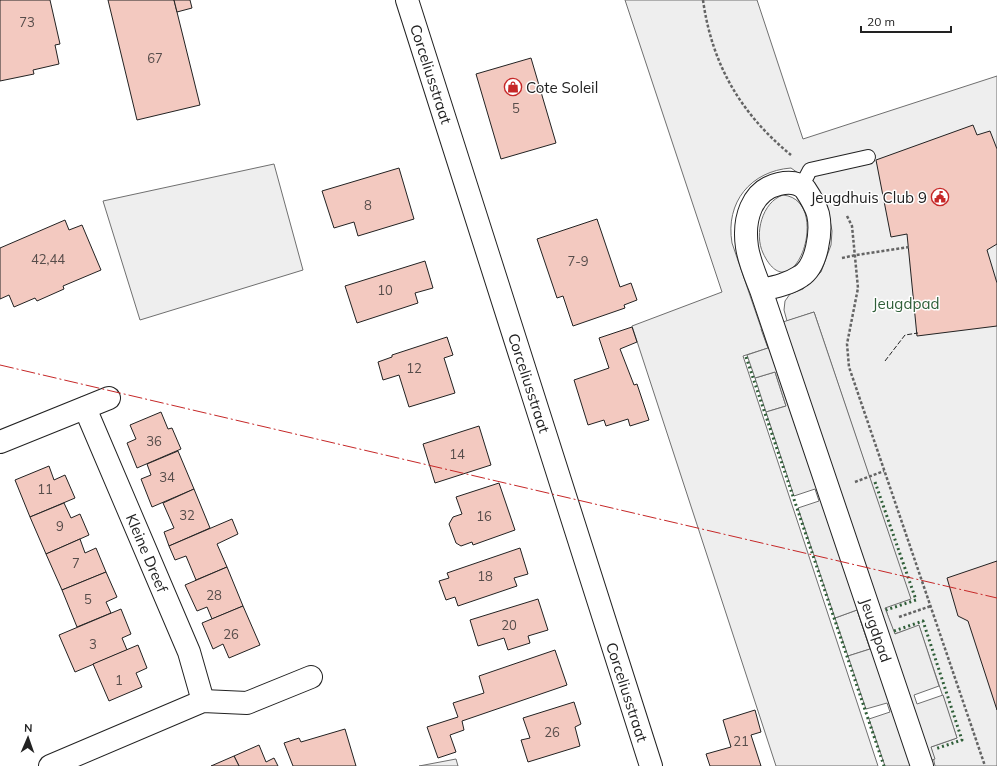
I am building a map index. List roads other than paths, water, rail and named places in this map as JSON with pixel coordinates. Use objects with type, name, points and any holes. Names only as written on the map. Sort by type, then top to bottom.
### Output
[{"type":"street","name":"Corceliusstraat","points":[[407,0],[651,766]]},
{"type":"street","points":[[761,290],[786,284],[803,275],[812,261],[819,239],[818,213],[804,189],[805,179]]},
{"type":"street","name":"Jeugdpad","points":[[805,179],[769,186],[753,200],[746,222],[747,247],[922,766]]},
{"type":"street","points":[[0,442],[109,398]]},
{"type":"street","name":"Kleine Dreef","points":[[85,408],[189,652],[203,701]]},
{"type":"street","points":[[50,766],[203,701],[247,703],[311,678]]},
{"type":"lane","points":[[805,179],[868,157]]},
{"type":"place","name":"Cote Soleil","points":[[513,87]]},
{"type":"place","name":"Jeugdhuis Club 9","points":[[940,197]]}]
